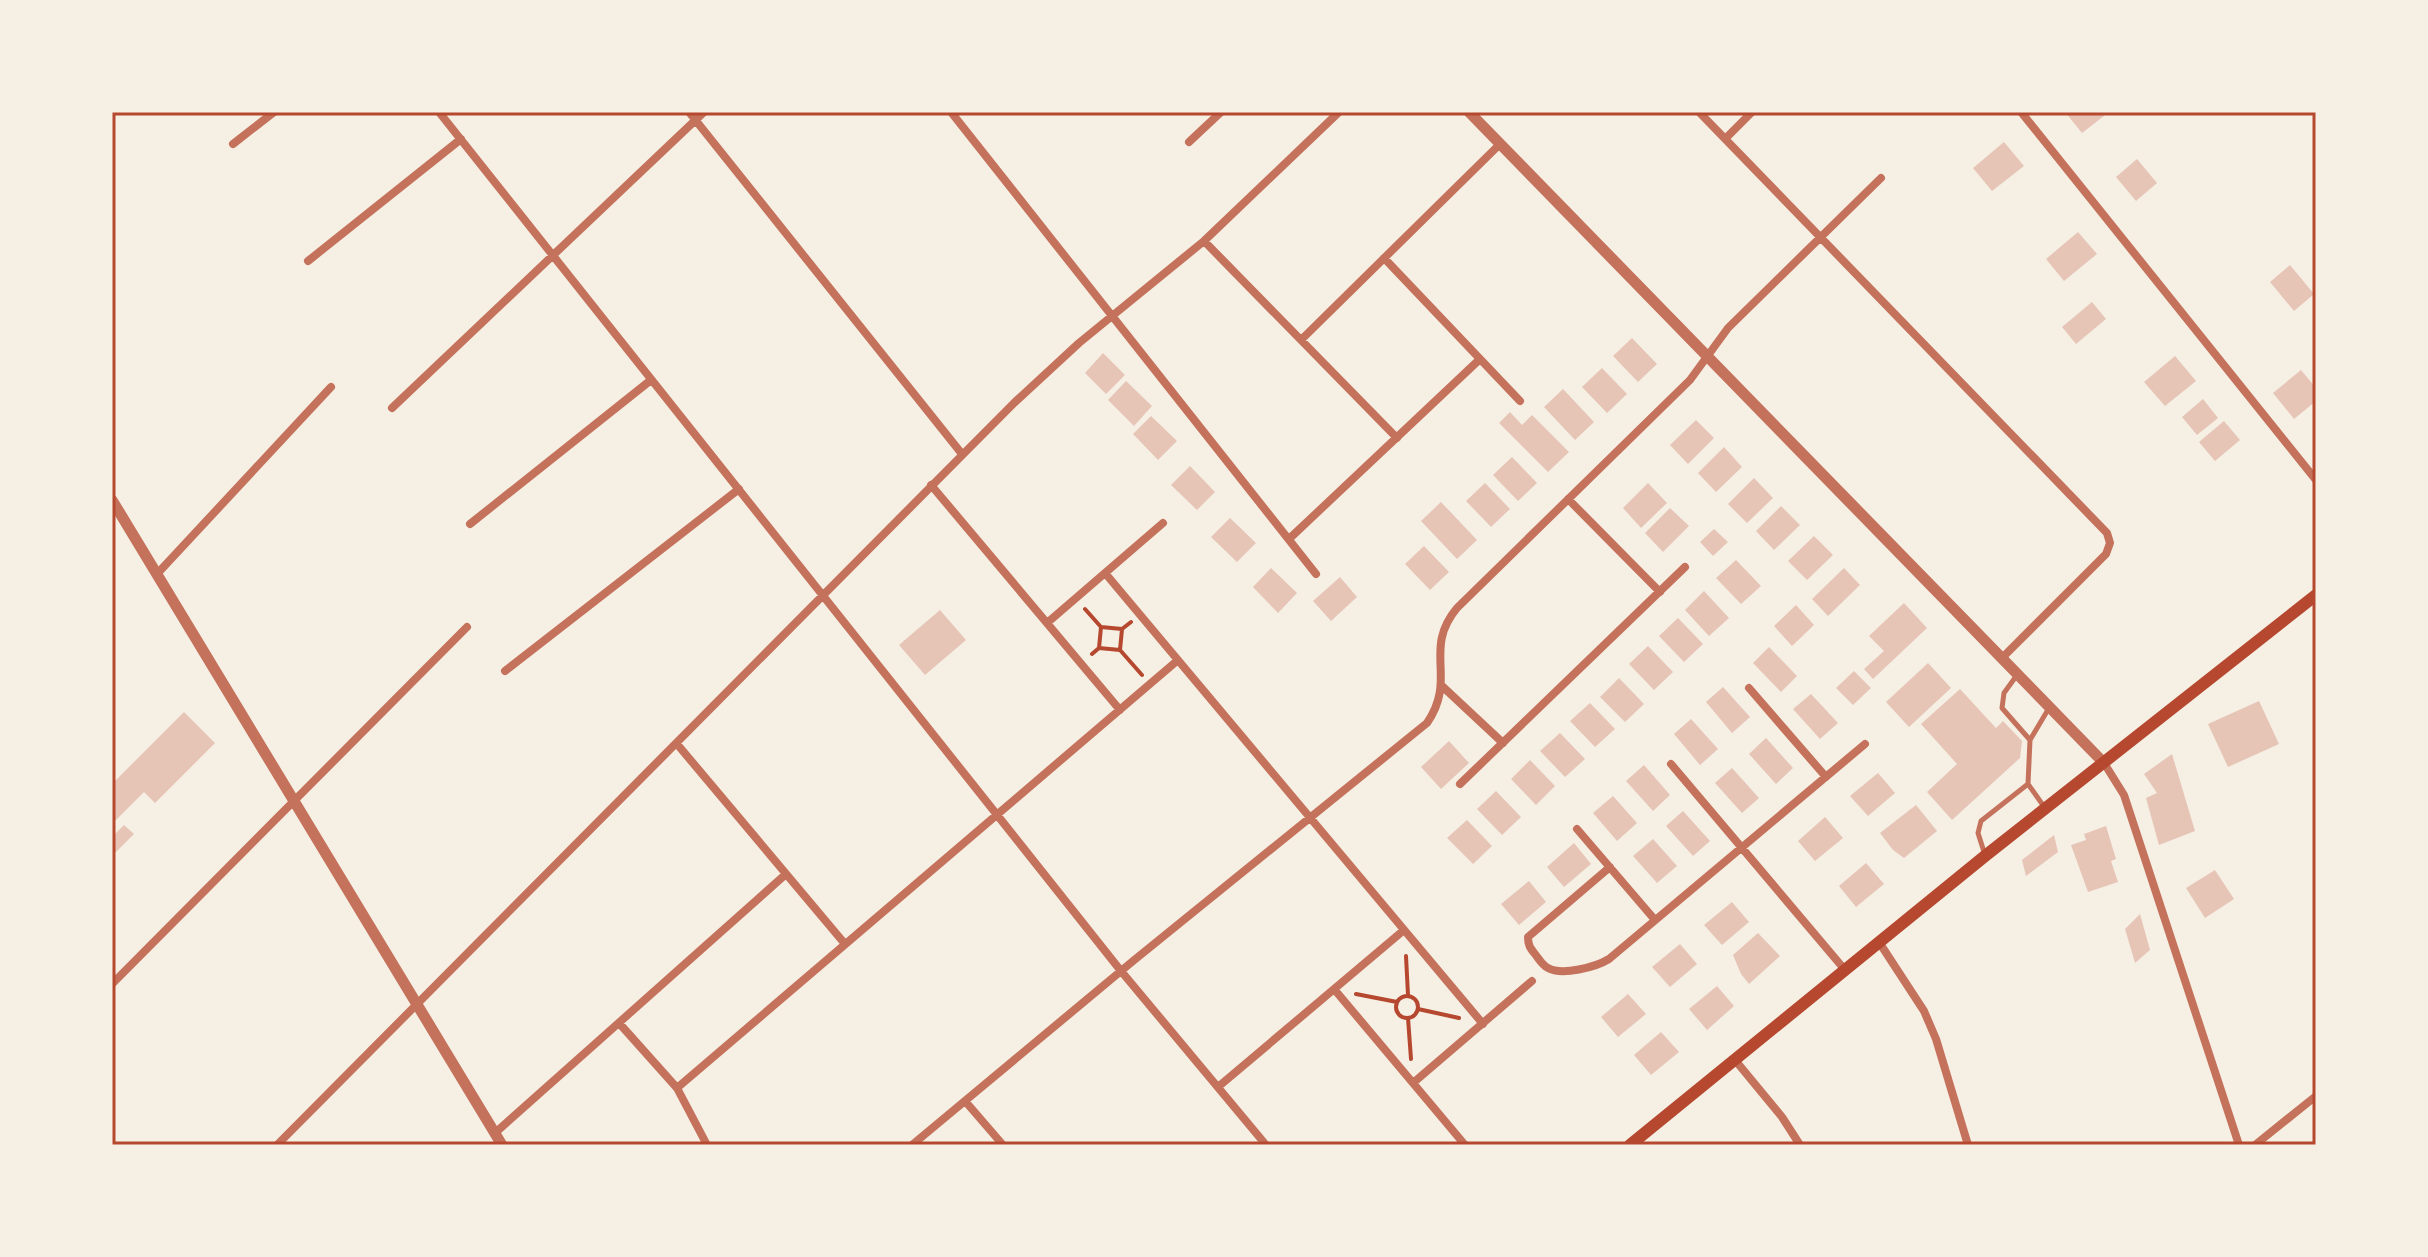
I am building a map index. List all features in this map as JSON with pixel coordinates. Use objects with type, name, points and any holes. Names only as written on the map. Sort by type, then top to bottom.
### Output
[{"type":"main road","points":[[1630,1145],[1985,856],[2316,595]]},
{"type":"street","points":[[233,144],[274,112]]},
{"type":"street","points":[[439,112],[1121,971],[1266,1145]]},
{"type":"street","points":[[689,112],[962,454]]},
{"type":"street","points":[[392,408],[704,112]]},
{"type":"street","points":[[951,112],[1316,574]]},
{"type":"street","points":[[1189,142],[1221,112]]},
{"type":"street","points":[[277,1145],[1050,368],[1204,241],[1339,112]]},
{"type":"street","points":[[1469,112],[2104,763],[2124,795],[2239,1145]]},
{"type":"street","points":[[1699,112],[2109,538],[2106,554],[2002,658]]},
{"type":"street","points":[[1725,139],[1752,112]]},
{"type":"street","points":[[2021,112],[2316,480]]},
{"type":"street","points":[[308,261],[461,139]]},
{"type":"street","points":[[1301,340],[1500,144]]},
{"type":"street","points":[[912,1145],[1427,723],[1440,699],[1439,649],[1449,617],[1690,380],[1728,328],[1881,178]]},
{"type":"street","points":[[1204,241],[1397,438]]},
{"type":"street","points":[[1384,258],[1520,401]]},
{"type":"street","points":[[1289,539],[1480,359]]},
{"type":"street","points":[[470,524],[651,380]]},
{"type":"street","points":[[157,574],[331,387]]},
{"type":"street","points":[[931,485],[1120,710]]},
{"type":"street","points":[[505,671],[739,489]]},
{"type":"street","points":[[1568,499],[1660,592]]},
{"type":"street","points":[[112,500],[502,1145]]},
{"type":"street","points":[[1047,623],[1163,523]]},
{"type":"street","points":[[1460,784],[1685,567]]},
{"type":"street","points":[[1105,573],[1483,1024]]},
{"type":"street","points":[[112,984],[467,627]]},
{"type":"street","points":[[677,1088],[1178,660]]},
{"type":"street","points":[[1442,686],[1503,743]]},
{"type":"street","points":[[1749,688],[1826,777]]},
{"type":"street","points":[[677,744],[845,944]]},
{"type":"street","points":[[1610,867],[1528,937],[1528,944],[1544,966],[1554,970],[1597,966],[1865,744]]},
{"type":"street","points":[[1671,764],[1845,970]]},
{"type":"street","points":[[1577,829],[1655,920]]},
{"type":"street","points":[[495,1133],[786,874]]},
{"type":"street","points":[[1218,1087],[1404,930]]},
{"type":"street","points":[[1879,942],[1924,1011],[1936,1039],[1968,1145]]},
{"type":"street","points":[[1413,1083],[1532,981]]},
{"type":"street","points":[[1334,989],[1465,1145]]},
{"type":"street","points":[[619,1023],[677,1088],[707,1145]]},
{"type":"street","points":[[1735,1060],[1782,1117],[1800,1145]]},
{"type":"street","points":[[2255,1145],[2316,1096]]},
{"type":"street","points":[[965,1101],[1003,1145]]},
{"type":"lane","points":[[2018,675],[2002,698],[2002,708],[2030,740]]},
{"type":"lane","points":[[2046,808],[2028,784],[2030,740],[2049,707]]},
{"type":"lane","points":[[1985,856],[1978,833],[1981,821],[2028,784]]},
{"type":"path","points":[[1076,598],[1101,627],[1122,629],[1120,650]]},
{"type":"path","points":[[1101,627],[1099,648],[1120,650],[1150,684]]},
{"type":"path","points":[[1404,930],[1408,995]]},
{"type":"path","points":[[1334,989],[1397,1002]]},
{"type":"path","points":[[1408,995],[1416,1000],[1418,1009],[1413,1017],[1408,1018],[1399,1015],[1397,1002],[1408,995]]},
{"type":"path","points":[[1418,1009],[1483,1024]]},
{"type":"path","points":[[1408,1018],[1413,1083]]},
{"type":"building","points":[[2065,112],[2109,112],[2082,133]]},
{"type":"building","points":[[2004,142],[2024,166],[1992,191],[1973,168]]},
{"type":"building","points":[[2137,159],[2157,183],[2136,201],[2116,177]]},
{"type":"building","points":[[2078,232],[2097,254],[2064,281],[2046,259]]},
{"type":"building","points":[[2290,265],[2314,294],[2294,311],[2270,282]]},
{"type":"building","points":[[2092,302],[2106,319],[2076,344],[2062,327]]},
{"type":"building","points":[[1632,338],[1657,364],[1638,382],[1613,356]]},
{"type":"building","points":[[1103,353],[1125,375],[1106,394],[1085,373]]},
{"type":"building","points":[[2175,356],[2196,381],[2165,406],[2144,382]]},
{"type":"building","points":[[1602,368],[1627,394],[1607,413],[1582,387]]},
{"type":"building","points":[[2301,370],[2316,388],[2316,401],[2294,419],[2273,393]]},
{"type":"building","points":[[1126,381],[1152,406],[1134,426],[1108,400]]},
{"type":"building","points":[[1563,389],[1594,422],[1575,440],[1544,407]]},
{"type":"building","points":[[2203,399],[2218,418],[2197,435],[2182,417]]},
{"type":"building","points":[[1510,412],[1522,425],[1532,415],[1569,452],[1548,472],[1499,423]]},
{"type":"building","points":[[1151,416],[1177,441],[1158,460],[1133,434]]},
{"type":"building","points":[[1696,420],[1714,438],[1688,464],[1670,445]]},
{"type":"building","points":[[2224,421],[2240,440],[2215,461],[2199,442]]},
{"type":"building","points":[[1724,447],[1742,467],[1716,492],[1698,473]]},
{"type":"building","points":[[1512,457],[1537,483],[1518,501],[1493,475]]},
{"type":"building","points":[[1190,466],[1215,492],[1197,510],[1171,485]]},
{"type":"building","points":[[1754,478],[1773,498],[1747,523],[1728,504]]},
{"type":"building","points":[[1485,483],[1510,509],[1491,527],[1466,501]]},
{"type":"building","points":[[1648,483],[1667,503],[1641,528],[1623,508]]},
{"type":"building","points":[[1441,502],[1477,540],[1457,559],[1421,521]]},
{"type":"building","points":[[1781,506],[1800,525],[1774,550],[1756,531]]},
{"type":"building","points":[[1670,508],[1689,526],[1663,552],[1645,533]]},
{"type":"building","points":[[1230,518],[1256,543],[1237,562],[1211,537]]},
{"type":"building","points":[[1714,529],[1728,542],[1713,556],[1700,542]]},
{"type":"building","points":[[1814,536],[1833,555],[1807,580],[1788,561]]},
{"type":"building","points":[[1424,546],[1449,572],[1430,590],[1405,564]]},
{"type":"building","points":[[1736,560],[1761,586],[1741,604],[1716,578]]},
{"type":"building","points":[[1271,568],[1297,593],[1278,613],[1253,587]]},
{"type":"building","points":[[1844,568],[1860,585],[1828,616],[1812,599]]},
{"type":"building","points":[[1340,577],[1357,597],[1331,621],[1313,601]]},
{"type":"building","points":[[1704,591],[1729,618],[1709,636],[1685,610]]},
{"type":"building","points":[[1904,603],[1927,628],[1873,679],[1864,669],[1884,651],[1869,636]]},
{"type":"building","points":[[1796,605],[1814,625],[1792,646],[1774,626]]},
{"type":"building","points":[[940,610],[966,640],[925,675],[899,645]]},
{"type":"building","points":[[1678,618],[1703,644],[1684,662],[1659,636]]},
{"type":"building","points":[[1648,646],[1673,672],[1654,690],[1629,664]]},
{"type":"building","points":[[1769,647],[1797,676],[1781,692],[1753,663]]},
{"type":"building","points":[[1928,663],[1951,688],[1909,727],[1886,702]]},
{"type":"building","points":[[1854,671],[1871,688],[1853,705],[1836,688]]},
{"type":"building","points":[[1619,678],[1644,704],[1625,722],[1600,697]]},
{"type":"building","points":[[1723,687],[1750,717],[1732,733],[1706,702]]},
{"type":"building","points":[[1960,689],[1996,728],[2003,721],[2022,741],[2020,758],[1952,820],[1927,792],[1957,764],[1921,724]]},
{"type":"building","points":[[1811,694],[1838,723],[1820,739],[1793,709]]},
{"type":"building","points":[[2259,701],[2279,744],[2228,767],[2208,724]]},
{"type":"building","points":[[1590,703],[1615,729],[1595,747],[1570,721]]},
{"type":"building","points":[[184,712],[215,743],[155,803],[144,792],[112,824],[112,784]]},
{"type":"building","points":[[1691,719],[1718,749],[1700,765],[1674,734]]},
{"type":"building","points":[[1560,733],[1585,759],[1565,777],[1540,751]]},
{"type":"building","points":[[1766,738],[1793,768],[1776,784],[1749,754]]},
{"type":"building","points":[[1449,741],[1469,763],[1441,789],[1421,767]]},
{"type":"building","points":[[2172,754],[2195,831],[2159,845],[2146,798],[2157,793],[2144,774]]},
{"type":"building","points":[[1530,760],[1555,786],[1536,805],[1511,779]]},
{"type":"building","points":[[1644,765],[1670,795],[1653,811],[1626,781]]},
{"type":"building","points":[[1732,768],[1759,798],[1742,813],[1715,783]]},
{"type":"building","points":[[1878,773],[1895,793],[1868,816],[1850,796]]},
{"type":"building","points":[[1496,791],[1521,817],[1502,835],[1477,809]]},
{"type":"building","points":[[1613,796],[1637,823],[1617,841],[1593,813]]},
{"type":"building","points":[[1916,805],[1937,831],[1904,858],[1880,833]]},
{"type":"building","points":[[1683,811],[1710,841],[1693,856],[1666,826]]},
{"type":"building","points":[[1825,817],[1843,838],[1815,861],[1798,841]]},
{"type":"building","points":[[1467,820],[1492,846],[1473,864],[1447,838]]},
{"type":"building","points":[[124,825],[134,834],[112,856],[112,837]]},
{"type":"building","points":[[2106,826],[2116,859],[2111,861],[2118,882],[2088,892],[2071,845],[2086,840],[2084,834]]},
{"type":"building","points":[[2054,835],[2058,852],[2026,876],[2022,860]]},
{"type":"building","points":[[1653,839],[1677,866],[1657,883],[1633,856]]},
{"type":"building","points":[[1574,843],[1591,864],[1564,887],[1547,867]]},
{"type":"building","points":[[1866,863],[1884,884],[1856,907],[1839,886]]},
{"type":"building","points":[[2215,870],[2234,899],[2205,918],[2186,888]]},
{"type":"building","points":[[1529,881],[1546,902],[1519,925],[1501,904]]},
{"type":"building","points":[[1732,902],[1749,922],[1722,945],[1704,925]]},
{"type":"building","points":[[2140,914],[2150,950],[2135,963],[2125,929]]},
{"type":"building","points":[[1758,933],[1780,956],[1749,984],[1733,955]]},
{"type":"building","points":[[1680,944],[1697,964],[1670,987],[1652,967]]},
{"type":"building","points":[[1717,986],[1734,1006],[1707,1030],[1689,1009]]},
{"type":"building","points":[[1628,994],[1646,1014],[1618,1037],[1601,1017]]},
{"type":"building","points":[[1661,1032],[1679,1052],[1651,1075],[1634,1055]]}]
